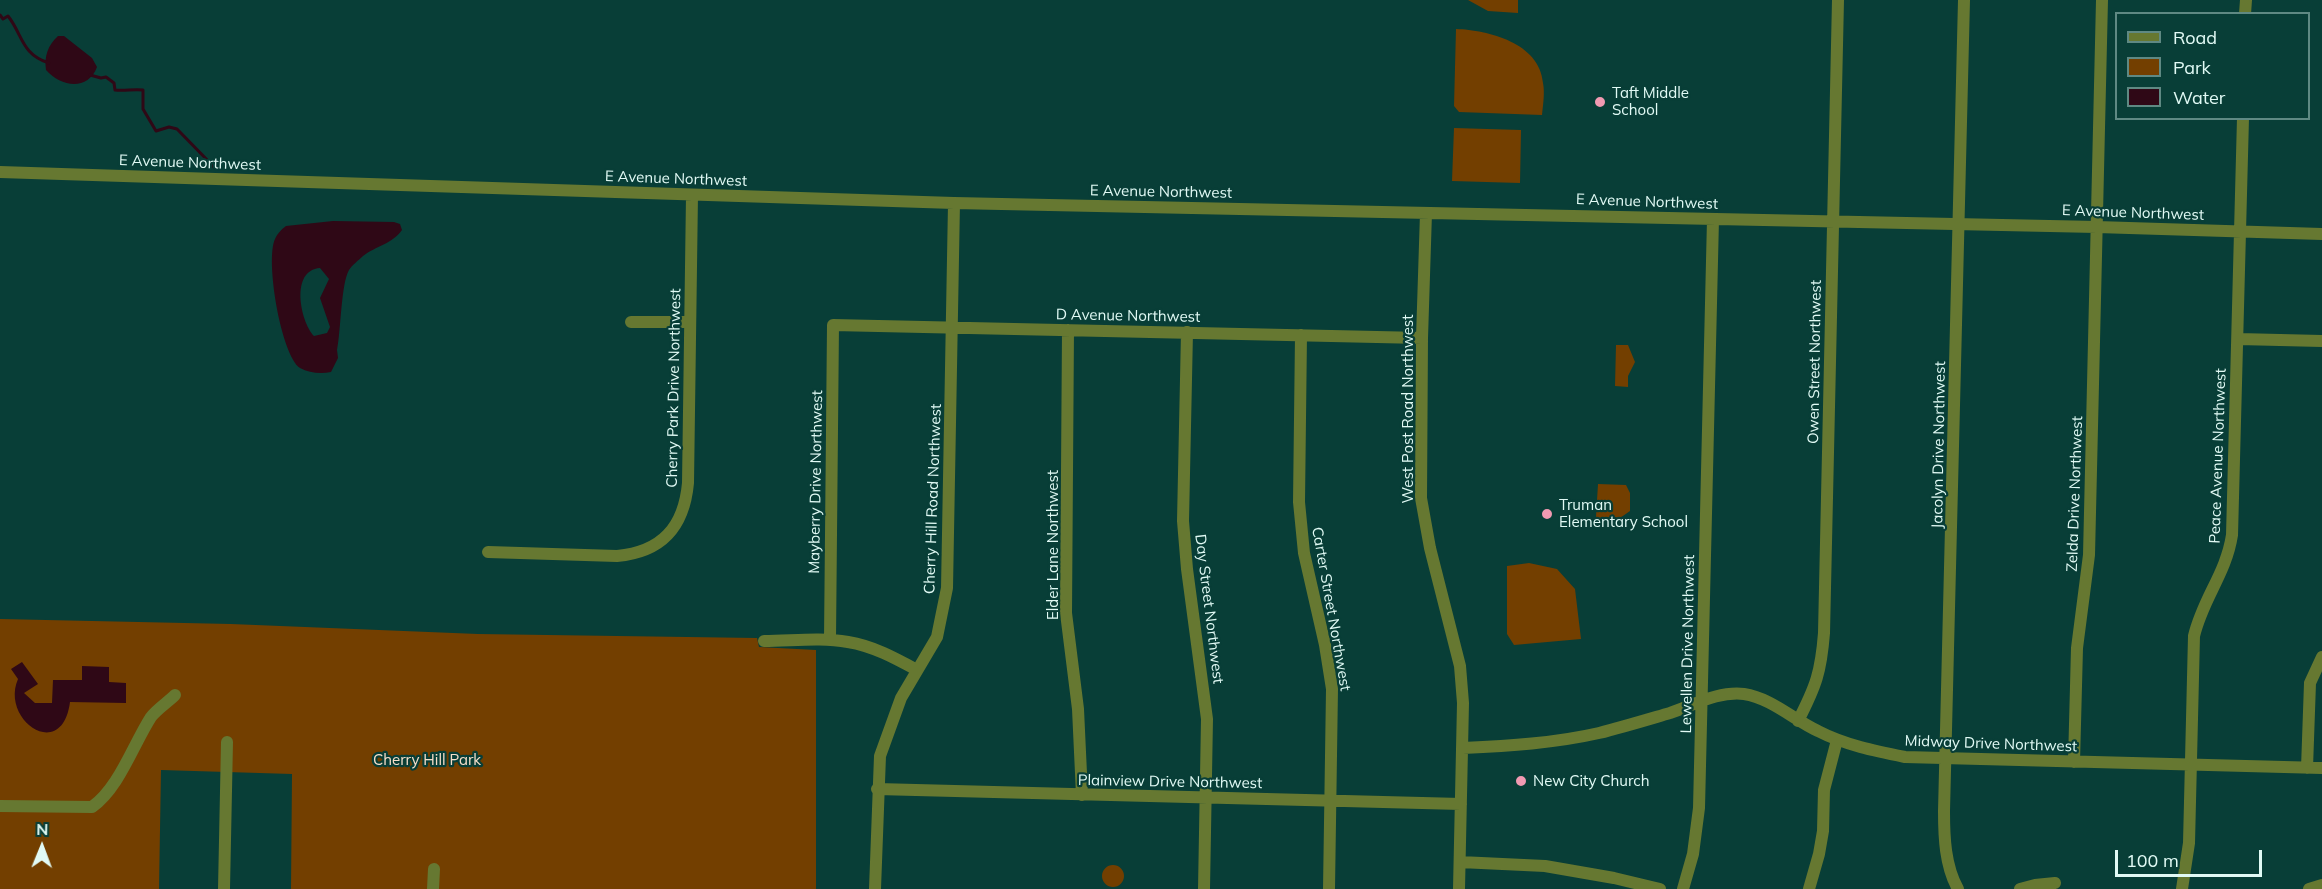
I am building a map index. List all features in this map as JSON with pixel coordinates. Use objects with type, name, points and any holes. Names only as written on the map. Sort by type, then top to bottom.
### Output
[{"type":"street","name":"Owen Street Northwest","points":[[1798,721],[1815,689],[1824,633],[1838,0]]},
{"type":"street","name":"Jacolyn Drive Northwest","points":[[1958,889],[1949,863],[1946,843],[1946,759],[1964,0]]},
{"type":"street","name":"Zelda Drive Northwest","points":[[2074,762],[2077,648],[2090,555],[2102,0]]},
{"type":"street","name":"Peace Avenue Northwest","points":[[2182,889],[2188,843],[2193,636],[2199,614],[2222,573],[2230,553],[2232,535],[2243,120]]},
{"type":"street","name":"E Avenue Northwest","points":[[0,172],[954,203],[1834,221],[2322,234]]},
{"type":"street","name":"Cherry Park Drive Northwest","points":[[488,552],[617,556],[634,554],[651,548],[667,537],[677,522],[686,501],[692,195]]},
{"type":"street","name":"Cherry Hill Road Northwest","points":[[875,889],[880,756],[901,698],[937,637],[947,588],[954,203]]},
{"type":"street","name":"West Post Road Northwest","points":[[1426,213],[1422,338],[1421,498],[1430,548],[1460,666],[1463,747],[1459,889]]},
{"type":"street","name":"Lewellen Drive Northwest","points":[[1683,889],[1697,831],[1713,219]]},
{"type":"street","points":[[631,322],[690,322]]},
{"type":"street","name":"D Avenue Northwest","points":[[833,325],[1422,338]]},
{"type":"street","name":"Mayberry Drive Northwest","points":[[830,639],[833,325]]},
{"type":"street","name":"Elder Lane Northwest","points":[[1068,330],[1066,613],[1078,709],[1082,795]]},
{"type":"street","name":"Day Street Northwest","points":[[1187,332],[1183,521],[1187,569],[1207,719],[1204,889]]},
{"type":"street","name":"Carter Street Northwest","points":[[1301,335],[1299,502],[1304,553],[1325,645],[1332,689],[1329,889]]},
{"type":"street","points":[[2238,339],[2322,341]]},
{"type":"street","points":[[764,641],[830,639],[870,648],[917,670]]},
{"type":"street","points":[[2307,768],[2310,682],[2322,657]]},
{"type":"street","name":"Midway Drive Northwest","points":[[1463,747],[1540,742],[1598,733],[1636,723],[1702,700],[1724,695],[1744,694],[1762,699],[1798,721],[1837,740],[1868,750],[1905,757],[2322,768]]},
{"type":"street","points":[[0,806],[92,807],[104,798],[114,783],[153,715],[175,695]]},
{"type":"street","points":[[1809,889],[1823,831],[1824,790],[1837,740]]},
{"type":"street","points":[[224,889],[227,742]]},
{"type":"street","name":"Plainview Drive Northwest","points":[[878,789],[1461,804]]},
{"type":"street","points":[[1460,862],[1545,866],[1660,889]]},
{"type":"street","points":[[433,889],[434,869]]},
{"type":"street","points":[[2020,889],[2055,883]]},
{"type":"street","points":[[2309,889],[2322,885]]},
{"type":"green space","points":[[1468,0],[1518,0],[1518,13],[1488,11]]},
{"type":"green space","points":[[1456,29],[1497,36],[1510,41],[1533,58],[1540,69],[1543,83],[1542,115],[1459,112],[1454,106]]},
{"type":"green space","points":[[1454,128],[1521,130],[1520,183],[1452,181]]},
{"type":"green space","points":[[1616,345],[1628,345],[1635,362],[1628,376],[1628,387],[1615,386]]},
{"type":"green space","points":[[1598,484],[1626,485],[1630,493],[1630,511],[1620,518],[1603,521],[1596,517]]},
{"type":"green space","points":[[1529,563],[1557,569],[1575,589],[1581,639],[1514,645],[1507,634],[1507,566]]},
{"type":"green space","name":"Cherry Hill Park","points":[[0,619],[231,624],[478,634],[757,638],[759,647],[816,650],[816,889],[291,889],[292,774],[161,770],[159,889],[0,889]]},
{"type":"green space","points":[[1113,865],[1121,868],[1124,876],[1121,884],[1113,887],[1105,884],[1102,876],[1105,868]]},
{"type":"water","points":[[58,36],[64,36],[92,58],[97,67],[87,80],[74,84],[66,83],[46,70],[48,51]]},
{"type":"water","points":[[333,221],[394,222],[400,224],[402,230],[394,239],[363,256],[349,270],[343,296],[338,358],[331,372],[315,373],[300,368],[293,360],[281,327],[274,286],[272,250],[275,239],[286,226]],"holes":[[[320,268],[329,279],[320,298],[330,327],[327,333],[314,336],[309,329],[302,308],[301,286],[304,277]]]},
{"type":"water","points":[[22,662],[38,684],[24,693],[35,703],[52,703],[53,680],[82,680],[82,666],[109,667],[109,682],[126,683],[126,703],[70,702],[65,720],[56,730],[45,732],[34,729],[24,720],[17,708],[15,694],[18,679],[11,669]]},
{"type":"waterway","points":[[0,15],[3,19],[8,16],[33,55],[49,63]]},
{"type":"waterway","points":[[90,75],[106,77],[114,83],[115,90],[143,90],[143,109],[156,131],[169,127],[177,129],[215,168]]},
{"type":"place","name":"Taft Middle School","points":[[1600,102]]},
{"type":"place","name":"Truman Elementary School","points":[[1547,514]]},
{"type":"place","name":"New City Church","points":[[1521,781]]}]
